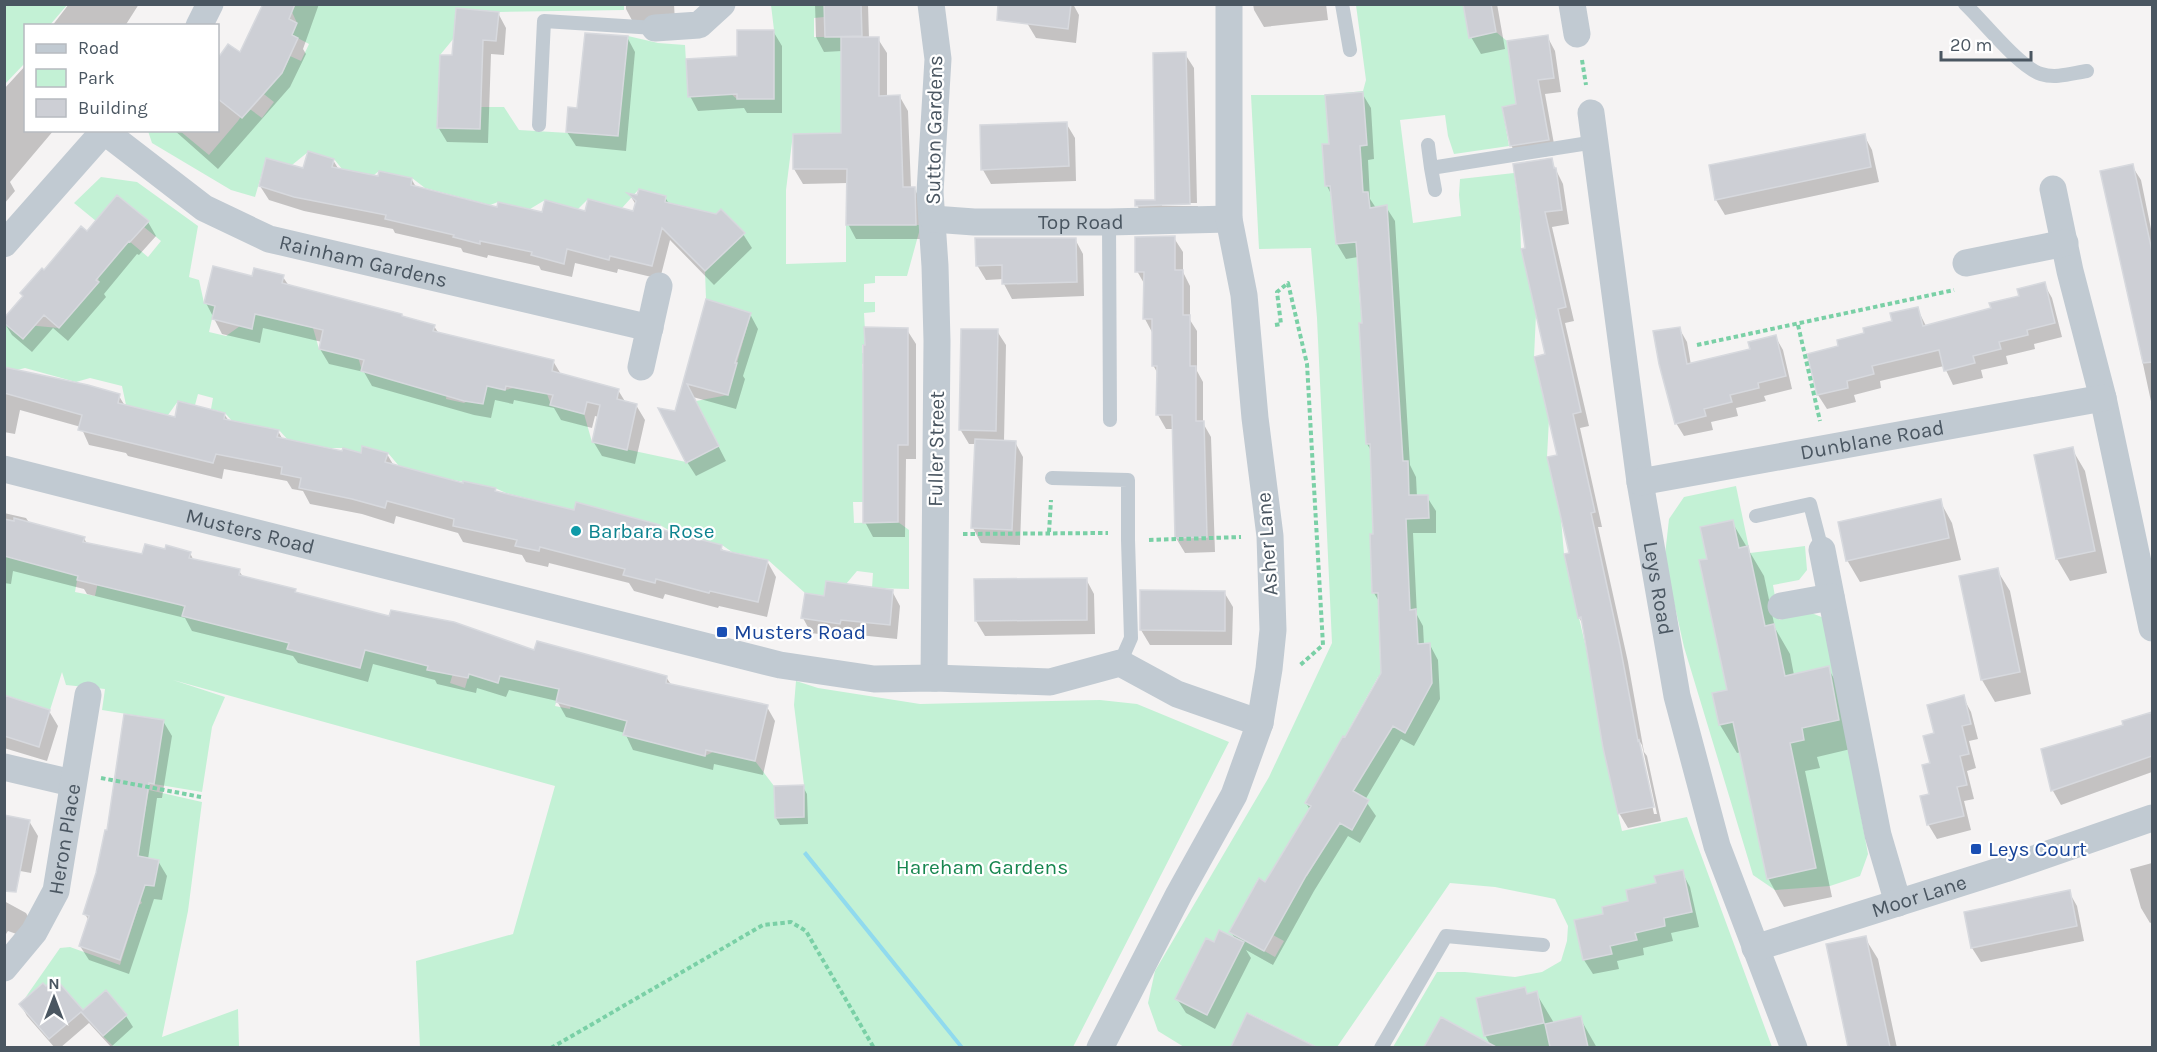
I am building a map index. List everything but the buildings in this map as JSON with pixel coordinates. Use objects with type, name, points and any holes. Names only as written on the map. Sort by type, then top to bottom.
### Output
[{"type":"street","points":[[200,24],[210,4]]},
{"type":"street","points":[[655,28],[699,25],[722,4]]},
{"type":"street","name":"Sutton Gardens","points":[[931,4],[938,59],[930,192],[933,219]]},
{"type":"street","name":"Asher Lane","points":[[1110,1044],[1234,795],[1260,723],[1269,669],[1273,630],[1270,536],[1255,418],[1244,295],[1229,219],[1229,4]]},
{"type":"street","points":[[1572,4],[1577,34]]},
{"type":"street","name":"Leys Road","points":[[1591,112],[1640,482],[1677,696],[1717,846],[1794,1047]]},
{"type":"street","points":[[4,244],[102,132]]},
{"type":"street","name":"Rainham Gardens","points":[[107,132],[204,208],[269,239],[650,328]]},
{"type":"street","points":[[2053,189],[2070,271],[2103,398],[2152,628]]},
{"type":"street","name":"Top Road","points":[[933,219],[963,222],[1229,219]]},
{"type":"street","name":"Fuller Street","points":[[933,219],[937,341],[934,678]]},
{"type":"street","points":[[1966,263],[2065,243]]},
{"type":"street","points":[[641,367],[659,286]]},
{"type":"street","name":"Dunblane Road","points":[[1640,482],[2103,398]]},
{"type":"street","name":"Musters Road","points":[[4,469],[780,665],[874,679],[934,678],[1050,682],[1120,663]]},
{"type":"street","points":[[1822,550],[1878,835],[1898,903]]},
{"type":"street","points":[[1781,606],[1831,597]]},
{"type":"street","points":[[1120,663],[1176,694],[1260,723]]},
{"type":"street","name":"Heron Place","points":[[4,968],[34,932],[56,891],[88,695]]},
{"type":"street","points":[[8,768],[74,778]]},
{"type":"street","name":"Moor Lane","points":[[1755,948],[2006,869],[2152,818]]},
{"type":"lane","points":[[1342,4],[1350,50]]},
{"type":"lane","points":[[1965,4],[2027,67],[2040,74],[2054,76],[2087,71]]},
{"type":"lane","points":[[539,125],[544,21],[655,28]]},
{"type":"lane","points":[[1431,168],[1595,142]]},
{"type":"lane","points":[[1428,145],[1435,190]]},
{"type":"lane","points":[[1109,222],[1110,420]]},
{"type":"lane","points":[[1052,478],[1128,480],[1131,638],[1120,663]]},
{"type":"lane","points":[[1756,516],[1810,504],[1822,550]]},
{"type":"lane","points":[[1381,1047],[1446,936],[1543,945]]},
{"type":"path","points":[[1577,34],[1591,112]]},
{"type":"path","points":[[1247,329],[1281,324],[1277,292],[1288,283],[1307,364],[1323,645],[1296,668],[1269,669]]},
{"type":"path","points":[[1696,345],[1958,290]]},
{"type":"path","points":[[1798,325],[1826,450]]},
{"type":"path","points":[[1049,532],[1052,478]]},
{"type":"path","points":[[935,534],[1049,532],[1128,537],[1270,536]]},
{"type":"path","points":[[74,778],[201,796]]},
{"type":"path","points":[[551,1047],[763,925],[791,922],[806,931],[874,1047]]},
{"type":"green space","points":[[5,4],[67,5],[51,24],[24,24],[24,64],[5,84]]},
{"type":"green space","points":[[295,5],[624,5],[624,10],[499,12],[456,8],[454,38],[440,55],[437,128],[480,129],[480,107],[504,107],[519,130],[618,136],[628,36],[658,43],[685,45],[688,96],[731,94],[737,99],[774,98],[774,30],[771,5],[824,5],[824,17],[814,18],[814,37],[841,37],[843,133],[793,134],[786,190],[786,264],[846,262],[846,225],[921,225],[907,276],[875,276],[875,283],[864,284],[864,302],[875,302],[875,312],[864,313],[865,331],[874,345],[862,345],[862,353],[876,353],[876,363],[862,364],[863,373],[874,373],[863,396],[863,502],[853,502],[854,523],[898,522],[909,530],[909,589],[872,588],[873,573],[857,571],[846,584],[824,596],[805,593],[768,560],[732,552],[722,545],[672,532],[660,525],[576,502],[573,513],[495,488],[443,478],[399,466],[388,453],[363,446],[361,453],[288,440],[279,430],[232,421],[225,413],[211,409],[213,398],[198,394],[195,405],[178,401],[168,415],[126,405],[122,386],[90,378],[76,382],[25,368],[17,370],[5,367],[4,323],[59,328],[99,282],[98,277],[129,241],[148,257],[161,241],[144,227],[149,221],[96,221],[74,203],[101,177],[137,182],[198,226],[189,277],[199,280],[204,303],[215,306],[209,332],[226,336],[240,326],[251,329],[257,309],[280,320],[313,328],[319,349],[335,353],[339,339],[354,343],[362,371],[447,392],[446,399],[483,404],[487,386],[505,390],[514,388],[547,394],[551,405],[584,414],[592,442],[686,462],[719,446],[696,401],[728,395],[751,313],[706,299],[705,271],[744,233],[721,209],[682,247],[690,208],[665,202],[666,196],[639,189],[622,208],[588,199],[578,209],[545,200],[530,209],[498,202],[490,205],[425,188],[412,178],[379,171],[374,175],[342,169],[334,159],[308,152],[292,165],[266,159],[255,197],[231,190],[152,143],[148,132],[181,132],[209,155],[247,107],[262,118],[274,102],[256,88],[284,70],[290,56],[301,61],[309,44],[292,35],[297,23],[292,12]]},
{"type":"green space","points":[[1356,5],[1463,5],[1469,37],[1496,32],[1507,41],[1513,83],[1520,104],[1502,107],[1509,146],[1454,154],[1445,115],[1400,120],[1413,223],[1461,216],[1460,179],[1514,173],[1520,216],[1521,249],[1536,314],[1534,357],[1549,419],[1547,457],[1561,519],[1564,554],[1587,652],[1603,748],[1622,831],[1687,817],[1772,1047],[1588,1047],[1581,1016],[1545,1024],[1550,1047],[1464,1047],[1471,1034],[1441,1017],[1424,1047],[1393,1047],[1437,972],[1515,977],[1542,972],[1561,961],[1567,941],[1568,926],[1555,899],[1495,887],[1450,883],[1337,1047],[1317,1047],[1248,1013],[1231,1047],[1184,1047],[1158,1031],[1148,1003],[1155,971],[1269,777],[1332,643],[1317,318],[1311,248],[1259,249],[1251,95],[1325,95],[1363,91],[1366,80]],"holes":[[[1360,142],[1363,184],[1325,186],[1322,145]],[[1368,192],[1373,240],[1336,244],[1331,196]],[[1390,254],[1394,314],[1368,316],[1366,304],[1360,304],[1357,259],[1364,255]],[[1394,321],[1397,373],[1362,376],[1359,323]],[[1398,389],[1366,444],[1363,391]],[[1408,461],[1409,495],[1428,495],[1429,518],[1373,520],[1379,462]],[[1406,533],[1409,591],[1372,593],[1370,535]],[[1416,610],[1418,644],[1430,644],[1432,681],[1405,682],[1404,663],[1380,663],[1379,611]],[[1378,677],[1422,701],[1405,732],[1390,724],[1378,745],[1349,729]],[[1343,736],[1353,791],[1352,829],[1305,803]],[[1306,814],[1335,830],[1307,876],[1279,859]],[[1654,877],[1692,912],[1664,918],[1665,926],[1635,933],[1637,939],[1610,946],[1612,954],[1583,960],[1574,921],[1603,914],[1602,907],[1628,901],[1626,890],[1656,883]],[[1258,879],[1268,883],[1300,887],[1273,935],[1284,941],[1275,957],[1230,932]],[[1220,930],[1243,943],[1175,999],[1206,938],[1214,942]],[[1525,987],[1527,994],[1537,992],[1533,1025],[1484,1036],[1476,998]]]},
{"type":"green space","points":[[1736,486],[1750,553],[1805,546],[1807,570],[1799,580],[1773,585],[1779,620],[1809,612],[1824,618],[1868,854],[1860,876],[1830,886],[1775,890],[1753,875],[1684,647],[1665,555],[1669,519],[1684,497]]},
{"type":"green space","name":"Hareham Gardens","points":[[6,554],[78,575],[75,592],[95,596],[98,582],[177,604],[184,607],[182,616],[260,636],[265,617],[294,624],[288,648],[360,668],[365,650],[393,657],[397,642],[457,660],[450,683],[465,688],[469,674],[498,683],[501,675],[560,689],[555,706],[570,709],[574,692],[612,700],[608,716],[627,721],[624,735],[650,742],[660,737],[705,756],[713,752],[755,761],[774,786],[804,785],[794,705],[796,681],[818,688],[920,704],[1100,700],[1137,704],[1229,742],[1073,1047],[420,1048],[416,961],[513,934],[555,786],[173,680],[225,697],[212,727],[202,792],[154,784],[164,720],[102,710],[105,689],[66,685],[62,672],[50,710],[5,695]]},
{"type":"green space","points":[[149,790],[202,802],[188,911],[162,1037],[238,1009],[239,1047],[114,1047],[103,1036],[127,1015],[106,990],[76,1016],[68,1007],[75,1001],[55,978],[46,986],[43,983],[25,998],[60,948],[70,947],[120,965],[139,905],[142,903],[134,889],[136,883],[154,886],[159,860],[135,855]]},
{"type":"water","points":[[806,851],[964,1047],[959,1047],[803,854]]},
{"type":"place","name":"Barbara Rose","points":[[576,531]]},
{"type":"place","name":"Musters Road","points":[[722,632]]},
{"type":"place","name":"Leys Court","points":[[1976,849]]}]
